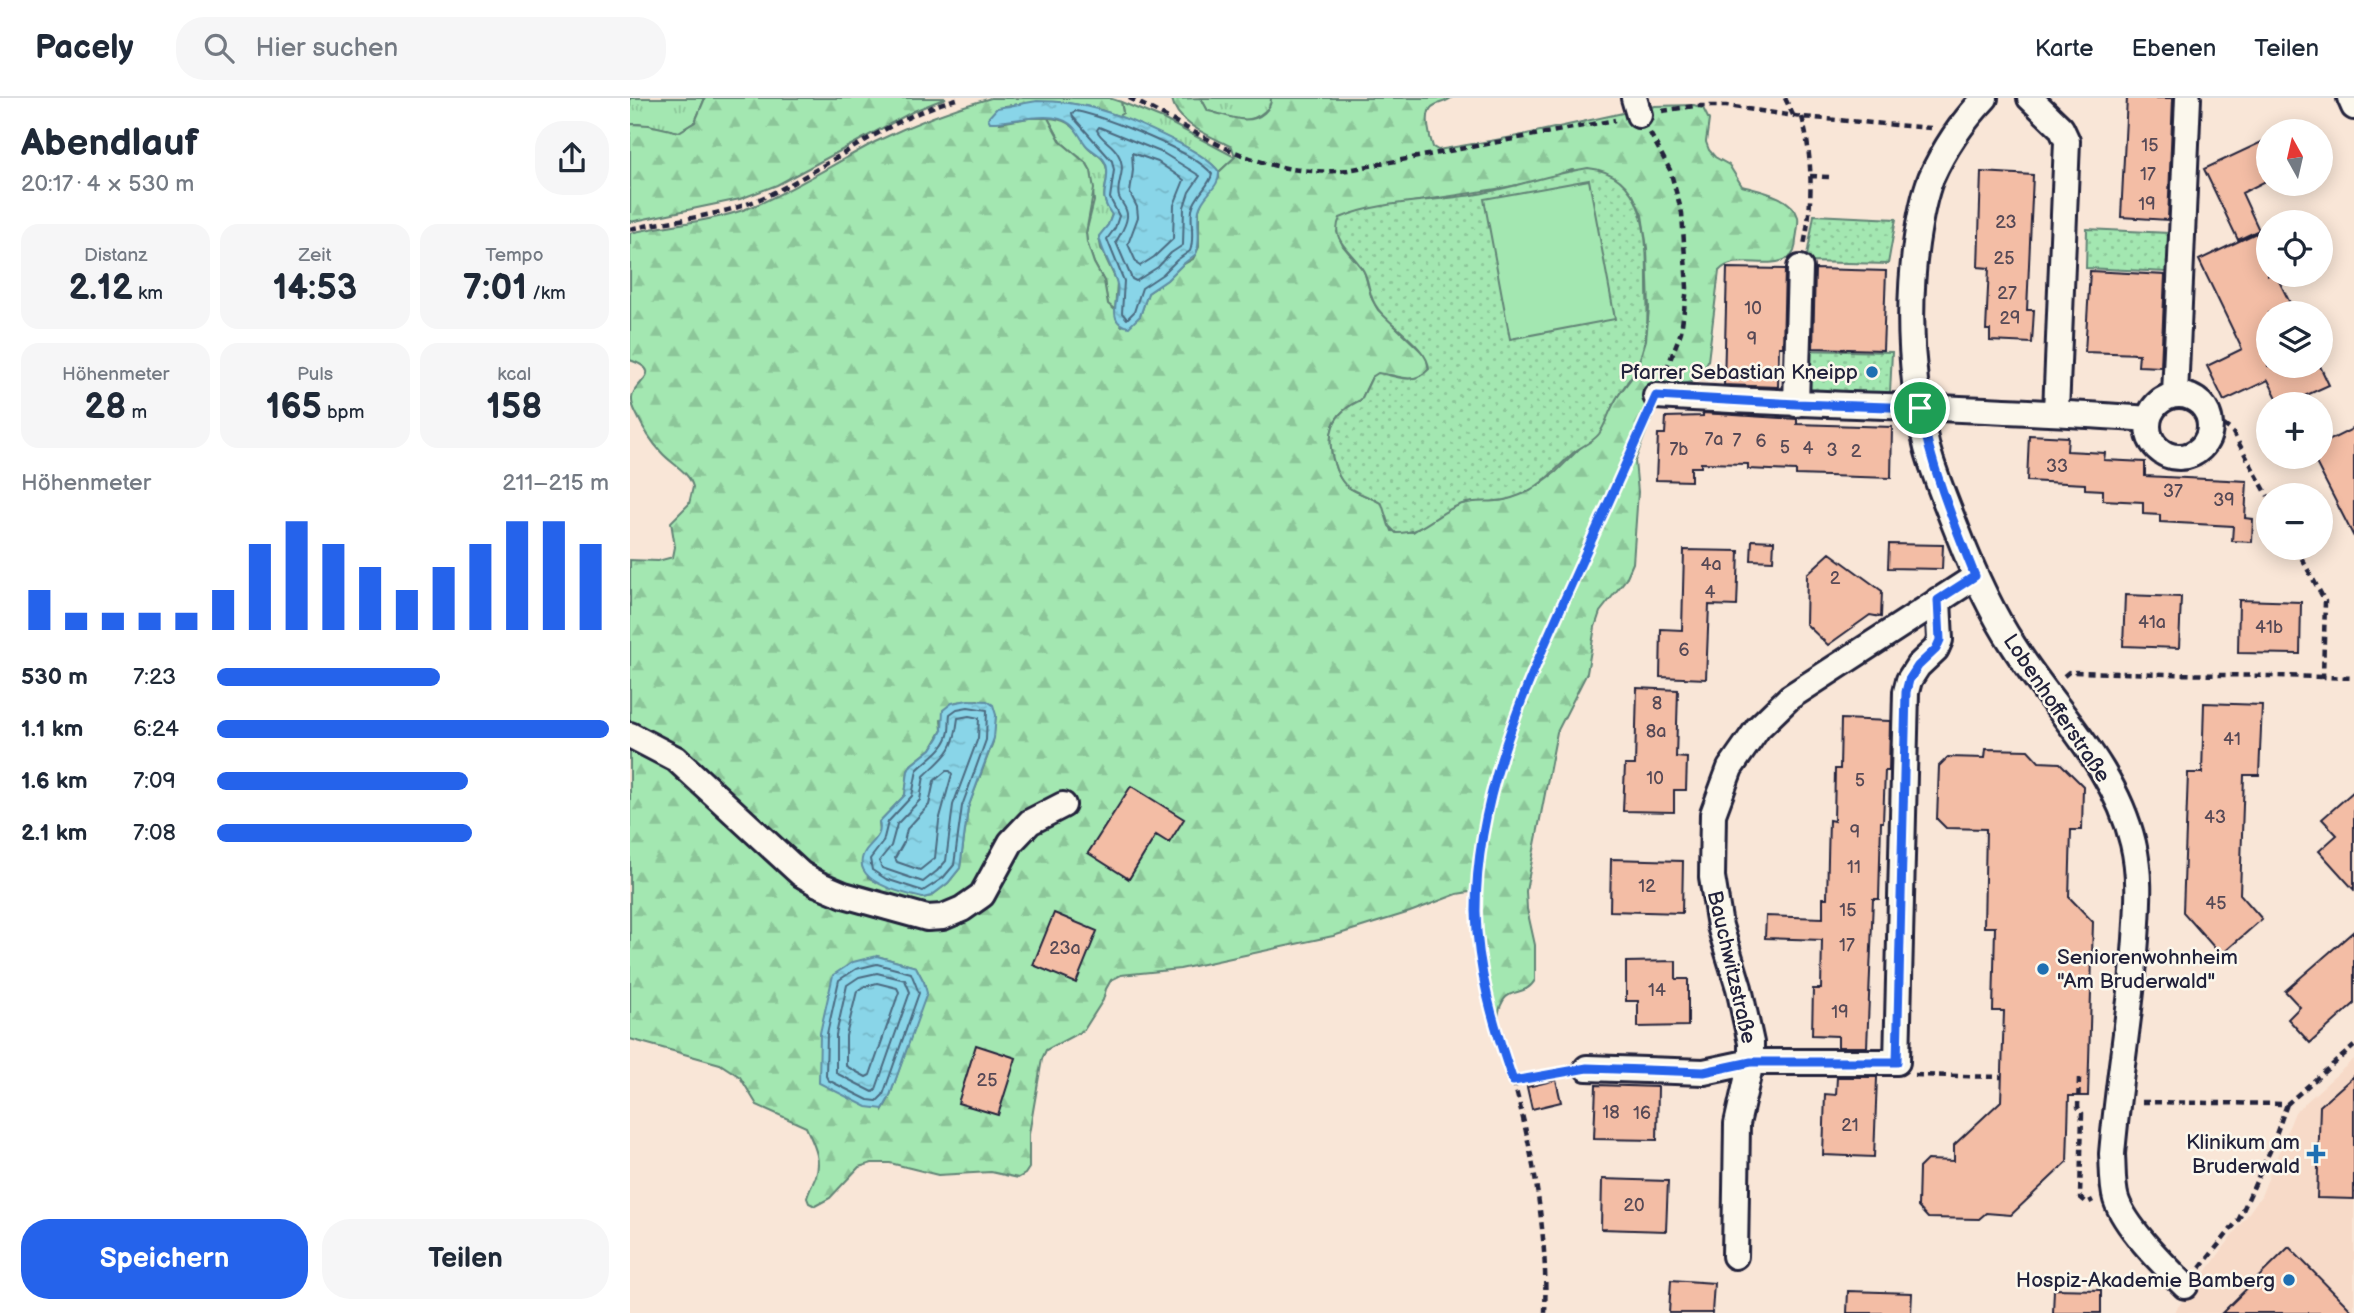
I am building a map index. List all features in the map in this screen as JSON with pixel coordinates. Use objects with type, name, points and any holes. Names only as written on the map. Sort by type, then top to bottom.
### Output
[{"type":"street","name":"Lobenhofferstraße","points":[[1985,98],[1955,134],[1930,180],[1919,225],[1911,282],[1911,344],[1920,408],[1927,447],[1938,483],[1975,576],[2014,648],[2048,692],[2116,795],[2133,842],[2140,883],[2133,976],[2112,1154],[2116,1199],[2150,1251],[2185,1286]]},
{"type":"street","points":[[2030,98],[2061,128],[2067,141],[2056,412]]},
{"type":"street","points":[[2175,395],[2188,98]]},
{"type":"street","points":[[2350,98],[2354,107]]},
{"type":"street","points":[[1796,404],[1800,268]]},
{"type":"street","points":[[2175,395],[2188,396],[2199,402],[2207,412],[2211,425],[2209,438],[2201,449],[2190,456],[2177,458],[2164,454],[2154,445],[2148,432],[2148,419],[2158,403],[2175,395]]},
{"type":"street","points":[[1656,396],[1796,404],[2056,412],[2148,419]]},
{"type":"street","name":"Bauchwitzstraße","points":[[1735,1256],[1737,1124],[1751,1062],[1751,1043],[1739,988],[1720,926],[1712,877],[1713,814],[1730,768],[1758,728],[1790,697],[1975,576]]},
{"type":"street","points":[[1897,1062],[1906,692],[1909,680],[1918,666],[1936,649],[1940,640],[1938,600]]},
{"type":"street","points":[[630,736],[676,759],[801,874],[844,895],[927,918],[943,917],[962,909],[982,895],[1011,842],[1030,822],[1063,805]]},
{"type":"street","name":"Bauchwitzstraße","points":[[1587,1068],[1704,1072],[1751,1062],[1897,1062]]},
{"type":"path","points":[[630,229],[707,214],[755,201],[817,170],[879,133],[913,116],[960,98]]},
{"type":"path","points":[[1129,98],[1244,157],[1293,171],[1311,172],[1348,170],[1449,152],[1636,106],[1726,106],[1802,117],[1926,126],[1955,134]]},
{"type":"path","points":[[1785,98],[1793,116]]},
{"type":"path","points":[[1545,1313],[1543,1245],[1533,1164],[1513,1081],[1492,1019],[1484,984],[1476,914],[1478,871],[1483,830],[1508,737],[1541,652],[1656,396],[1681,332],[1686,288],[1682,213],[1670,170],[1636,106]]},
{"type":"path","points":[[1800,268],[1809,221],[1810,176],[1810,146],[1802,117]]},
{"type":"path","points":[[1810,176],[1829,177]]},
{"type":"path","points":[[2211,425],[2224,425],[2232,431],[2261,483]]},
{"type":"path","points":[[2303,560],[2325,601],[2323,677]]},
{"type":"path","points":[[2048,692],[2069,671],[2354,678]]},
{"type":"path","points":[[2185,1286],[2239,1219],[2270,1151],[2287,1104],[2354,1046]]},
{"type":"path","points":[[1897,1062],[1916,1075],[2002,1077]]},
{"type":"path","points":[[1513,1081],[1587,1068]]},
{"type":"path","points":[[2117,1102],[2287,1104]]},
{"type":"shaded area","name":"Klinikum am Bruderwald","points":[[2354,1059],[2354,1313],[2173,1313],[2261,1196],[2295,1112]]},
{"type":"green space","points":[[630,98],[705,98],[695,122],[679,132],[630,124]]},
{"type":"green space","points":[[705,98],[946,98],[914,111],[777,185],[740,199],[630,222],[630,124],[679,132],[695,122]]},
{"type":"green space","points":[[991,98],[1109,98],[1121,102],[1123,113],[1118,116],[1075,104],[1035,103],[1005,106],[1000,123],[1048,118],[1061,142],[1087,164],[1094,189],[1086,233],[1087,242],[1104,281],[1108,304],[1115,310],[1117,320],[1122,326],[1140,316],[1148,293],[1193,259],[1199,247],[1199,210],[1203,199],[1219,178],[1219,172],[1235,157],[1232,147],[1188,123],[1175,108],[1172,99],[1201,98],[1208,111],[1244,120],[1264,113],[1271,98],[1451,98],[1433,106],[1429,112],[1430,138],[1433,147],[1438,150],[1513,137],[1655,106],[1694,105],[1703,108],[1709,120],[1706,142],[1709,150],[1729,165],[1742,186],[1782,199],[1795,210],[1798,217],[1796,244],[1790,257],[1780,261],[1734,263],[1719,271],[1708,361],[1702,374],[1691,382],[1678,385],[1658,400],[1635,461],[1638,492],[1633,563],[1626,579],[1600,612],[1587,673],[1557,732],[1526,891],[1535,945],[1535,980],[1530,986],[1504,999],[1498,1017],[1484,962],[1480,899],[1479,895],[1469,892],[1333,936],[1180,969],[1121,975],[1111,980],[1103,1000],[1084,1030],[1046,1050],[1042,1059],[1029,1134],[1029,1168],[1025,1174],[1018,1178],[991,1172],[938,1175],[890,1163],[872,1163],[859,1167],[830,1198],[815,1206],[809,1203],[807,1198],[818,1169],[817,1157],[806,1127],[757,1105],[740,1077],[720,1064],[630,1039],[630,560],[658,561],[673,557],[675,547],[671,522],[689,504],[693,487],[688,476],[654,443],[633,405],[633,394],[647,372],[646,368],[630,360],[630,233],[713,218],[761,203],[889,135]],"holes":[[[1572,170],[1610,175],[1633,195],[1642,215],[1647,248],[1649,309],[1646,340],[1636,372],[1617,397],[1598,434],[1556,472],[1530,491],[1504,500],[1461,504],[1413,532],[1392,531],[1383,504],[1345,485],[1341,479],[1335,466],[1331,434],[1343,411],[1361,400],[1372,377],[1388,375],[1415,378],[1429,370],[1426,356],[1378,310],[1364,271],[1343,246],[1337,232],[1351,214],[1517,185]],[[978,700],[996,715],[993,742],[968,808],[960,868],[948,883],[931,896],[923,898],[868,877],[873,843],[880,832],[879,822],[905,795],[911,765],[931,749],[942,730],[941,720],[956,702]],[[877,956],[916,967],[926,993],[883,1109]]]},
{"type":"green space","points":[[1201,98],[1271,98],[1271,105],[1256,117],[1242,120],[1208,111]]},
{"type":"green space","points":[[1121,102],[1163,119],[1235,157],[1219,172],[1212,164],[1187,148],[1118,116],[1123,112]]},
{"type":"green space","points":[[1048,118],[1071,125],[1089,149],[1103,159],[1106,166],[1104,194],[1112,214],[1099,237],[1101,248],[1117,282],[1115,310],[1108,304],[1104,281],[1087,242],[1086,233],[1094,201],[1091,171],[1087,164],[1061,142]]},
{"type":"green space","points":[[1588,168],[1607,173],[1622,182],[1632,195],[1644,228],[1647,264],[1646,336],[1636,368],[1615,401],[1599,434],[1534,488],[1504,500],[1462,504],[1414,530],[1396,533],[1389,526],[1382,504],[1345,485],[1341,479],[1335,466],[1331,434],[1337,418],[1361,400],[1372,377],[1378,373],[1411,379],[1429,369],[1423,354],[1375,305],[1365,274],[1338,234],[1340,218],[1373,208],[1478,194]]},
{"type":"green space","points":[[1589,180],[1615,319],[1510,339],[1484,199]]},
{"type":"green space","points":[[1814,215],[1896,219],[1888,264],[1806,262]]},
{"type":"green space","points":[[2087,229],[2169,233],[2167,272],[2086,268]]},
{"type":"green space","points":[[1800,350],[1892,352],[1890,393],[1810,392],[1801,380]]},
{"type":"water","points":[[1037,101],[1082,105],[1125,119],[1181,144],[1211,163],[1219,172],[1217,182],[1199,210],[1199,243],[1196,254],[1148,293],[1140,316],[1129,327],[1118,322],[1116,318],[1117,284],[1099,236],[1112,215],[1104,196],[1107,169],[1104,161],[1086,145],[1073,126],[1062,120],[1042,117],[990,122],[988,118],[997,108]]},
{"type":"water","points":[[987,701],[993,705],[996,715],[994,738],[968,808],[960,868],[948,883],[931,896],[923,898],[880,884],[870,878],[862,861],[866,850],[878,834],[879,822],[905,795],[911,765],[931,749],[938,738],[942,730],[943,710],[952,703]]},
{"type":"water","points":[[877,956],[916,967],[927,993],[883,1109],[867,1107],[819,1083],[820,1033],[833,975],[853,962]]},
{"type":"building","points":[[2127,98],[2173,98],[2168,220],[2121,217]]},
{"type":"building","points":[[2256,145],[2256,186],[2242,193],[2256,223],[2256,231],[2238,240],[2204,169]]},
{"type":"building","points":[[1981,172],[2033,175],[2027,310],[2034,310],[2032,343],[1990,341],[1990,330],[1986,330],[1989,268],[1978,267]]},
{"type":"building","points":[[2256,233],[2256,287],[2282,287],[2289,301],[2256,301],[2256,378],[2326,378],[2329,385],[2314,392],[2274,392],[2268,380],[2224,401],[2207,366],[2242,349],[2199,260]]},
{"type":"building","points":[[1727,268],[1785,269],[1783,347],[1779,347],[1778,387],[1724,385]]},
{"type":"building","points":[[1815,269],[1886,271],[1883,350],[1813,348]]},
{"type":"building","points":[[2090,271],[2165,275],[2161,367],[2138,366],[2139,354],[2085,352]]},
{"type":"building","points":[[1703,413],[1797,419],[1797,424],[1892,427],[1891,478],[1796,475],[1796,471],[1748,469],[1748,464],[1701,463],[1701,467],[1691,467],[1691,481],[1656,480],[1658,434],[1665,434],[1666,417],[1703,416]]},
{"type":"building","points":[[2354,428],[2354,537],[2333,496],[2333,483],[2326,483],[2319,469],[2333,469],[2333,438]]},
{"type":"building","points":[[2029,435],[2068,437],[2067,451],[2105,453],[2104,460],[2145,462],[2145,476],[2247,481],[2245,518],[2253,519],[2252,542],[2232,541],[2233,526],[2160,522],[2160,515],[2143,514],[2143,502],[2103,500],[2103,490],[2085,489],[2085,484],[2027,481]]},
{"type":"building","points":[[1752,540],[1774,541],[1773,561],[1751,560]]},
{"type":"building","points":[[1889,544],[1943,545],[1942,569],[1888,568]]},
{"type":"building","points":[[1684,550],[1739,551],[1737,606],[1709,605],[1706,679],[1660,677],[1661,629],[1682,630]]},
{"type":"building","points":[[1830,553],[1882,591],[1881,617],[1870,615],[1828,645],[1806,624],[1807,574]]},
{"type":"building","points":[[2125,595],[2181,597],[2179,648],[2123,646]]},
{"type":"building","points":[[2239,600],[2301,602],[2300,654],[2238,653]]},
{"type":"building","points":[[1637,688],[1678,690],[1676,757],[1687,758],[1686,790],[1674,790],[1674,812],[1623,811],[1625,765],[1635,765]]},
{"type":"building","points":[[2204,703],[2262,705],[2259,775],[2244,775],[2240,894],[2262,919],[2221,955],[2183,912],[2188,773],[2202,773]]},
{"type":"building","points":[[1841,719],[1890,721],[1889,771],[1885,771],[1881,822],[1879,899],[1873,899],[1867,1047],[1838,1047],[1838,1036],[1812,1035],[1813,989],[1821,989],[1822,940],[1765,938],[1766,916],[1823,918],[1823,898],[1827,898],[1829,820],[1834,821],[1835,769],[1840,769]]},
{"type":"building","name":"Seniorenwohnheim \"Am Bruderwald\"","points":[[1986,749],[2028,750],[2039,762],[2060,763],[2083,786],[2082,830],[2071,830],[2069,897],[2093,922],[2088,1096],[2069,1096],[2067,1162],[2011,1215],[1986,1213],[1979,1219],[1928,1218],[1918,1207],[1919,1168],[1927,1160],[1954,1161],[1954,1145],[2001,1101],[2004,1011],[1993,1011],[1995,927],[1984,927],[1986,829],[1946,828],[1937,819],[1939,766],[1948,757],[1985,758]]},
{"type":"building","points":[[1131,786],[1184,819],[1169,843],[1156,835],[1129,879],[1088,853]]},
{"type":"building","points":[[2354,791],[2354,890],[2319,851],[2337,835],[2322,819]]},
{"type":"building","points":[[1611,859],[1683,861],[1682,913],[1610,911]]},
{"type":"building","points":[[1054,913],[1097,931],[1076,983],[1033,965]]},
{"type":"building","points":[[2354,931],[2354,1004],[2310,1043],[2288,1019],[2300,1007],[2285,991]]},
{"type":"building","points":[[1676,961],[1676,979],[1688,979],[1688,1026],[1638,1027],[1638,1001],[1626,1001],[1626,962]]},
{"type":"building","points":[[976,1045],[1016,1058],[998,1115],[958,1103]]},
{"type":"building","points":[[2354,1076],[2354,1199],[2317,1198],[2320,1106]]},
{"type":"building","points":[[1837,1077],[1877,1077],[1874,1157],[1823,1155],[1825,1094],[1836,1095]]},
{"type":"building","points":[[1556,1080],[1561,1102],[1532,1109],[1527,1087]]},
{"type":"building","points":[[1596,1085],[1658,1087],[1657,1140],[1594,1139]]},
{"type":"building","points":[[1602,1179],[1668,1181],[1666,1231],[1601,1229]]},
{"type":"building","name":"Hospiz-Akademie Bamberg","points":[[2289,1247],[2354,1313],[2222,1313]]},
{"type":"building","points":[[1671,1280],[1714,1283],[1712,1313],[1669,1313]]},
{"type":"building","points":[[2054,1289],[2101,1290],[2101,1313],[2053,1313]]},
{"type":"building","points":[[1848,1291],[1912,1293],[1911,1313],[1847,1313]]},
{"type":"place","name":"Pfarrer Sebastian Kneipp","points":[[1872,372]]},
{"type":"place","name":"Seniorenwohnheim \"Am Bruderwald\"","points":[[2043,969]]},
{"type":"place","name":"Klinikum am Bruderwald","points":[[2316,1154]]},
{"type":"place","name":"Hospiz-Akademie Bamberg","points":[[2289,1280]]},
{"type":"route","points":[[1656,396],[1920,408],[1927,447],[1938,483],[1975,576],[1938,600],[1940,640],[1936,649],[1918,666],[1909,680],[1906,692],[1897,1062],[1751,1062],[1704,1072],[1587,1068],[1513,1081],[1492,1019],[1484,984],[1476,914],[1483,830],[1508,737],[1541,652],[1656,396]]}]
